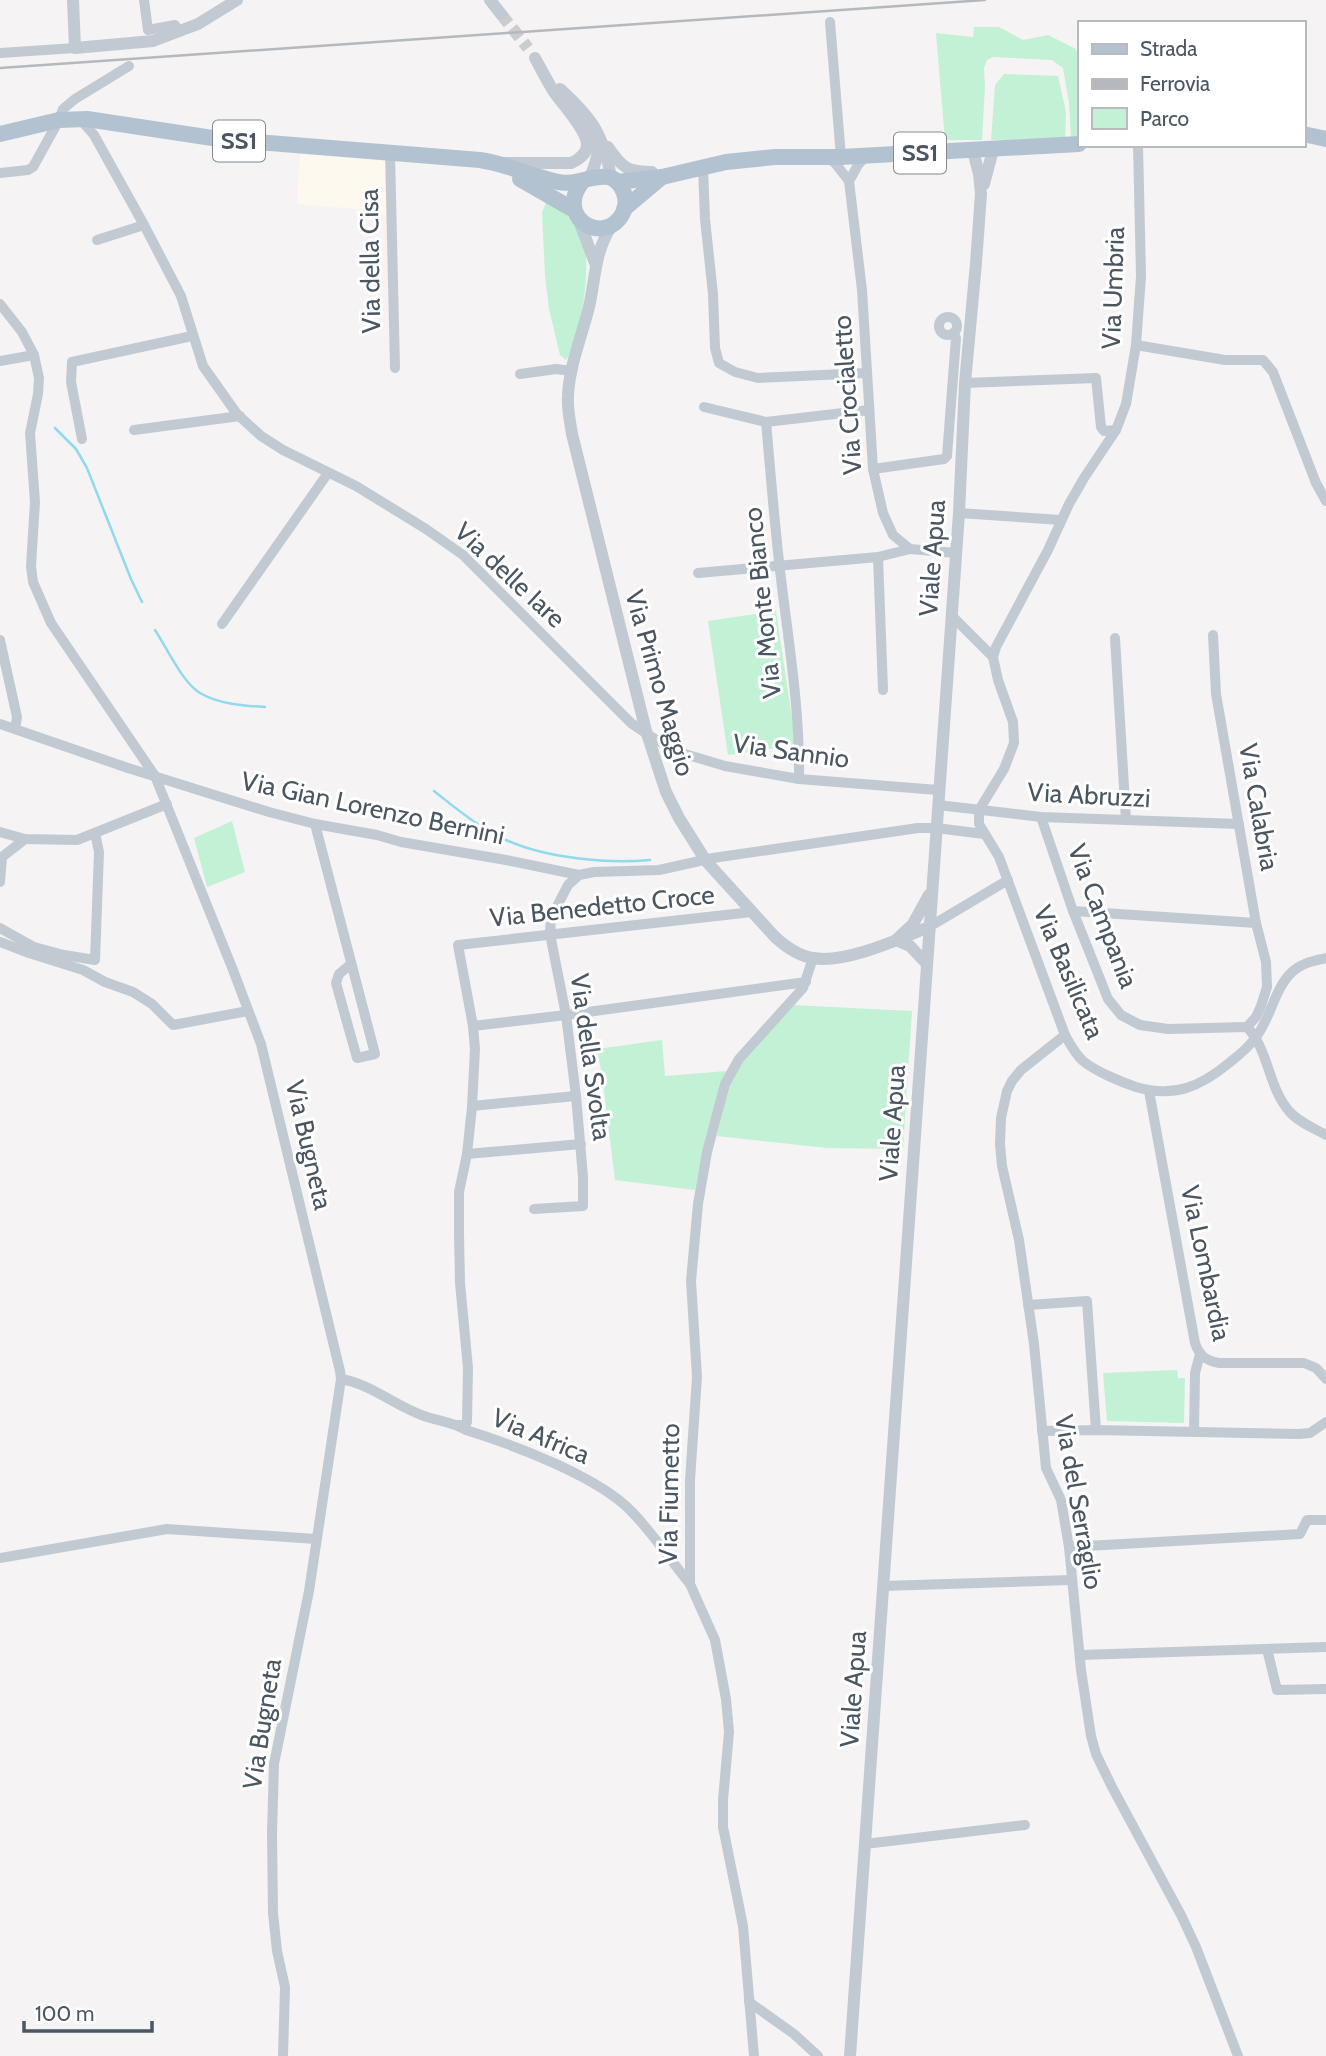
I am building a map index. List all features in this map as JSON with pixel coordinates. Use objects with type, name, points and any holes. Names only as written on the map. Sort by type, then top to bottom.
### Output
[{"type":"main road","name":"SS1","points":[[0,134],[59,120],[80,119],[219,139],[480,160],[533,185],[576,214]]},
{"type":"main road","points":[[1305,134],[1326,131]]},
{"type":"main road","points":[[1305,134],[1326,139]]},
{"type":"main road","name":"SS1","points":[[614,180],[662,177],[726,162],[775,157],[833,157],[1078,144]]},
{"type":"main road","points":[[480,160],[501,163],[567,184],[586,179],[601,176],[614,180],[623,190],[625,200],[620,218],[612,225],[600,228],[588,226],[576,214],[573,200],[575,190],[586,179]]},
{"type":"main road","points":[[624,209],[662,177]]},
{"type":"street","points":[[73,0],[75,48]]},
{"type":"street","points":[[144,0],[148,30],[176,26],[179,32]]},
{"type":"street","points":[[0,53],[153,41],[198,24],[237,0]]},
{"type":"street","points":[[490,0],[501,14]]},
{"type":"street","points":[[830,22],[833,157],[849,181],[867,155]]},
{"type":"street","points":[[501,163],[571,163],[586,151],[584,134],[552,89],[531,53],[596,141],[597,160],[586,179]]},
{"type":"street","points":[[0,173],[33,167],[63,109],[129,66]]},
{"type":"street","points":[[560,89],[592,122],[625,168],[638,172],[684,173]]},
{"type":"street","name":"Via delle Iare","points":[[80,119],[94,135],[181,296],[203,366],[240,416],[261,436],[283,450],[356,486],[463,555],[631,723],[646,732]]},
{"type":"street","points":[[599,133],[614,180]]},
{"type":"street","name":"Via Umbria","points":[[993,657],[1002,633],[1048,550],[1061,520],[1084,478],[1116,430],[1126,404],[1136,345],[1141,275],[1138,147]]},
{"type":"street","name":"Viale Apua","points":[[973,150],[981,194]]},
{"type":"street","name":"Viale Apua","points":[[850,2056],[956,553],[965,383],[981,194],[993,150]]},
{"type":"street","name":"Via della Cisa","points":[[390,153],[395,368]]},
{"type":"street","points":[[703,167],[715,348],[719,363],[735,372],[758,378],[866,373]]},
{"type":"street","name":"Via Crocialetto","points":[[849,181],[862,290],[873,469],[883,513],[893,535],[910,549]]},
{"type":"street","points":[[576,214],[596,263]]},
{"type":"street","points":[[97,240],[144,225]]},
{"type":"street","name":"Via Primo Maggio","points":[[612,225],[604,237],[596,263],[590,304],[567,399],[572,433],[646,732],[666,792],[706,860],[784,946],[813,958]]},
{"type":"street","name":"Via Bugneta","points":[[0,304],[22,332],[34,355],[39,378],[30,433],[35,502],[31,566],[33,582],[51,623],[155,776],[261,1044],[341,1380],[309,1591],[274,1764],[273,1913],[277,1951],[285,1986],[283,2056]]},
{"type":"street","points":[[873,469],[944,459],[947,456],[956,338],[953,333]]},
{"type":"street","points":[[82,439],[71,382],[72,362],[192,335]]},
{"type":"street","points":[[1136,345],[1225,360],[1263,360],[1273,372],[1326,501]]},
{"type":"street","points":[[0,361],[34,355]]},
{"type":"street","points":[[520,374],[555,369],[572,371]]},
{"type":"street","name":"Via Umbria","points":[[965,383],[1096,378],[1101,427],[1104,431],[1116,430]]},
{"type":"street","points":[[704,407],[765,422],[869,410]]},
{"type":"street","points":[[134,430],[240,416]]},
{"type":"street","name":"Via Monte Bianco","points":[[765,422],[797,706],[799,779]]},
{"type":"street","points":[[222,624],[328,473]]},
{"type":"street","points":[[958,513],[1061,520]]},
{"type":"street","points":[[698,573],[878,557],[910,549],[956,553]]},
{"type":"street","points":[[878,557],[883,690]]},
{"type":"street","points":[[951,615],[993,657],[1013,722],[1014,743],[1004,769],[979,810]]},
{"type":"street","name":"Via Calabria","points":[[1213,635],[1216,694],[1256,923],[1266,962],[1267,987],[1256,1017],[1247,1027]]},
{"type":"street","points":[[1115,638],[1126,820]]},
{"type":"street","points":[[0,640],[17,717],[15,729]]},
{"type":"street","name":"Via Gian Lorenzo Bernini","points":[[0,724],[244,805],[315,824],[579,875],[659,870],[706,860],[918,828],[936,828]]},
{"type":"street","name":"Via Sannio","points":[[646,732],[660,742],[701,760],[799,779],[938,790]]},
{"type":"street","points":[[0,832],[25,839],[77,840],[167,804]]},
{"type":"street","name":"Via Abruzzi","points":[[937,806],[1041,817],[1239,824]]},
{"type":"street","name":"Via Basilicata","points":[[979,810],[979,824],[999,857],[1065,1035],[1087,1064],[1130,1085],[1149,1091],[1174,1091],[1210,1079],[1256,1037],[1293,971],[1305,963],[1326,958]]},
{"type":"street","name":"Via Campania","points":[[1041,817],[1073,911],[1108,999],[1121,1015],[1140,1025],[1168,1029],[1247,1027]]},
{"type":"street","points":[[315,824],[375,1054],[357,1058],[336,983],[339,974],[351,964]]},
{"type":"street","points":[[936,828],[984,834]]},
{"type":"street","points":[[0,928],[34,947],[95,960],[99,852],[95,833]]},
{"type":"street","points":[[0,882],[2,856],[25,839]]},
{"type":"street","name":"Via della Svolta","points":[[534,1209],[583,1206],[576,1096],[566,1015],[550,934],[551,918],[560,899],[579,875]]},
{"type":"street","points":[[813,958],[837,958],[929,927],[1008,880]]},
{"type":"street","points":[[896,940],[913,924],[932,888]]},
{"type":"street","points":[[1073,911],[1256,923]]},
{"type":"street","name":"Via Benedetto Croce","points":[[472,1026],[458,946],[752,912]]},
{"type":"street","points":[[896,940],[910,946],[926,963]]},
{"type":"street","points":[[0,942],[83,970],[104,982],[133,992],[152,1004],[173,1025],[248,1011]]},
{"type":"street","name":"Via Fiumetto","points":[[754,2056],[743,1926],[723,1828],[729,1732],[726,1699],[715,1640],[690,1584],[690,1480],[697,1377],[691,1281],[698,1204],[707,1152],[725,1084],[733,1068],[755,1040],[806,982],[813,958]]},
{"type":"street","points":[[459,1425],[465,1425],[468,1418],[468,1368],[458,1233],[460,1192],[472,1106],[475,1049],[472,1026],[806,982]]},
{"type":"street","points":[[1267,987],[1280,991]]},
{"type":"street","points":[[1247,1027],[1256,1037],[1279,1096],[1289,1111],[1302,1122],[1326,1135]]},
{"type":"street","name":"Via del Serraglio","points":[[1065,1035],[1016,1076],[1007,1091],[999,1132],[1002,1166],[1019,1240],[1046,1468],[1061,1500],[1069,1547],[1091,1737],[1096,1754],[1139,1840],[1181,1914],[1238,2056]]},
{"type":"street","name":"Via Lombardia","points":[[1149,1091],[1196,1347],[1200,1354],[1219,1363],[1304,1363],[1316,1368],[1326,1379]]},
{"type":"street","points":[[472,1106],[576,1096]]},
{"type":"street","points":[[467,1154],[581,1144]]},
{"type":"street","points":[[1028,1305],[1087,1301],[1096,1430]]},
{"type":"street","points":[[1194,1432],[1195,1373],[1200,1354]]},
{"type":"street","name":"Via Africa","points":[[341,1380],[355,1382],[424,1416],[459,1425],[543,1459],[600,1486],[633,1513],[690,1584]]},
{"type":"street","points":[[1042,1431],[1299,1434],[1310,1433],[1326,1422]]},
{"type":"street","points":[[1069,1547],[1300,1534],[1307,1520],[1326,1520]]},
{"type":"street","points":[[0,1558],[167,1529],[316,1539]]},
{"type":"street","points":[[883,1586],[1071,1580]]},
{"type":"street","points":[[1080,1655],[1326,1647]]},
{"type":"street","points":[[1267,1649],[1277,1690],[1326,1689]]},
{"type":"street","points":[[865,1844],[1025,1825]]},
{"type":"street","points":[[749,2002],[794,2034],[818,2056]]},
{"type":"shaded area","points":[[300,154],[388,161],[388,217],[369,210],[297,204]]},
{"type":"green space","points":[[974,27],[999,27],[1023,40],[1048,35],[1076,49],[1078,139],[1071,139],[1063,68],[1052,60],[993,57],[987,60],[984,68],[982,140],[945,140],[936,33],[973,37]]},
{"type":"green space","points":[[1004,74],[1058,76],[1066,112],[1065,139],[991,140],[995,85]]},
{"type":"green space","points":[[548,197],[578,230],[586,255],[580,321],[566,360],[560,355],[549,309],[545,275],[542,213]]},
{"type":"green space","points":[[776,611],[796,745],[728,755],[708,621]]},
{"type":"green space","points":[[232,821],[245,872],[207,887],[194,838]]},
{"type":"green space","points":[[792,1005],[912,1011],[903,1149],[827,1148],[717,1136],[735,1071]]},
{"type":"green space","points":[[662,1040],[665,1076],[726,1071],[706,1136],[695,1190],[615,1180],[597,1049]]},
{"type":"green space","points":[[1177,1370],[1178,1378],[1185,1378],[1184,1423],[1107,1421],[1103,1373]]},
{"type":"waterway","points":[[55,428],[76,449],[87,468],[142,602]]},
{"type":"waterway","points":[[155,630],[181,673],[200,693],[223,702],[265,707]]},
{"type":"waterway","points":[[434,791],[487,830],[522,846],[577,858],[650,860]]},
{"type":"tunnel","points":[[501,14],[528,48]]},
{"type":"railway","points":[[0,68],[985,0]]}]
